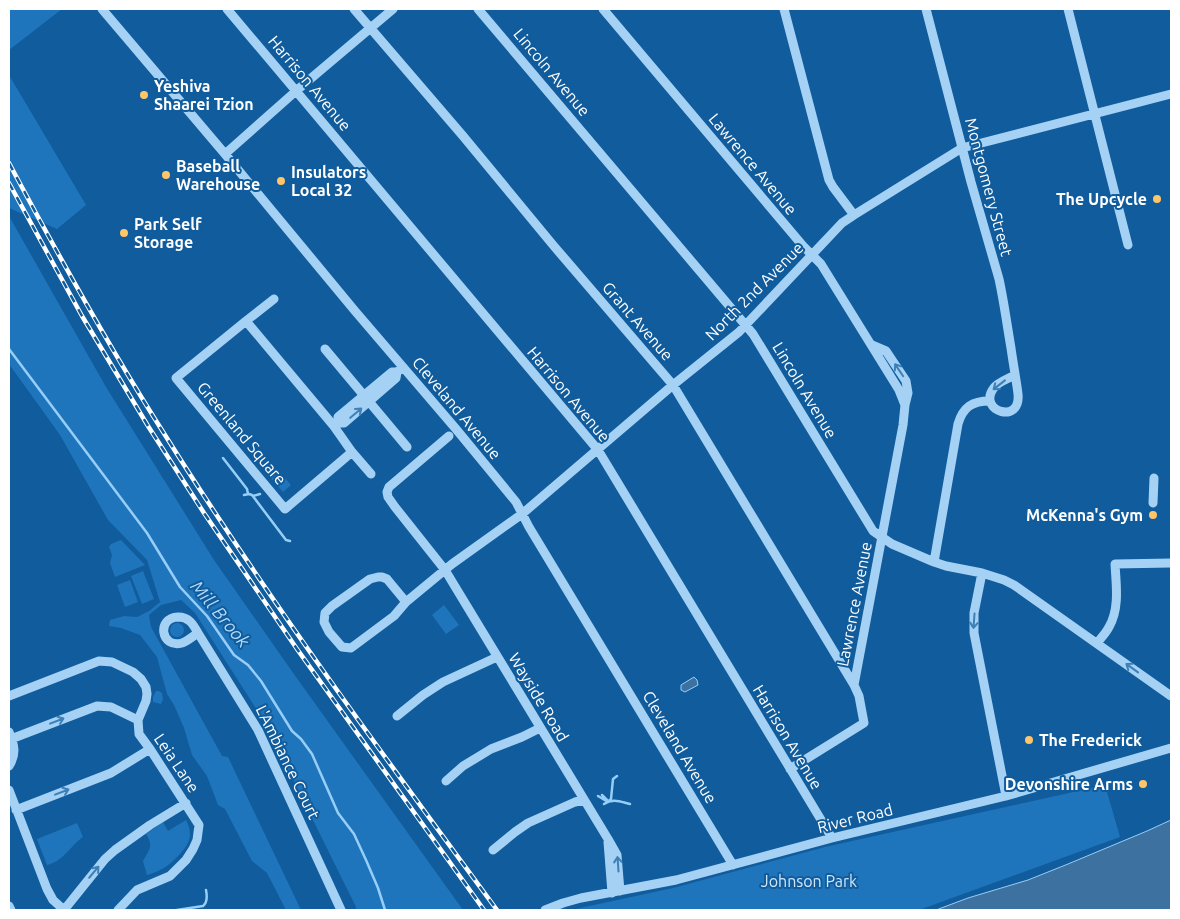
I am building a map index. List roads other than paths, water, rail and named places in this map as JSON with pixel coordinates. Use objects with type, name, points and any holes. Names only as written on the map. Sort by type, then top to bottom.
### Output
[{"type":"street","name":"Cleveland Avenue","points":[[102,9],[225,154],[400,370],[456,429],[516,502],[529,527],[733,865]]},
{"type":"street","name":"Harrison Avenue","points":[[227,9],[598,450],[832,838]]},
{"type":"street","name":"Grant Avenue","points":[[354,9],[673,386],[854,685]]},
{"type":"street","points":[[225,154],[296,90],[393,9]]},
{"type":"street","name":"Lincoln Avenue","points":[[478,9],[753,334],[873,531],[892,544],[934,562],[982,573],[1014,585],[1171,696]]},
{"type":"street","name":"Lawrence Avenue","points":[[603,9],[803,246],[821,264],[872,345],[886,351],[906,380],[908,392],[903,425],[854,685],[859,696],[864,723],[790,769]]},
{"type":"street","points":[[784,9],[829,180],[854,215]]},
{"type":"street","name":"Montgomery Street","points":[[926,9],[971,182],[999,279],[1015,375],[1018,396],[1016,406],[1008,412],[1002,412],[997,410],[990,401]]},
{"type":"street","points":[[1068,9],[1128,245]]},
{"type":"street","name":"North 2nd Avenue","points":[[406,602],[387,579],[382,577],[370,579],[332,606],[325,613],[324,622],[329,632],[342,647],[351,648],[394,616],[406,602],[445,570],[522,514],[739,332],[842,224],[854,215],[962,148],[1171,94]]},
{"type":"street","name":"Greenland Square","points":[[274,299],[176,378],[285,509],[352,452]]},
{"type":"street","points":[[246,321],[337,425],[352,452],[372,474]]},
{"type":"street","points":[[325,349],[407,447]]},
{"type":"street","points":[[337,425],[338,417],[367,398],[392,372],[400,370]]},
{"type":"street","points":[[934,562],[960,416],[968,406],[990,401],[991,392],[994,388],[1015,375]]},
{"type":"street","name":"Wayside Road","points":[[449,436],[389,487],[388,497],[445,570],[618,855],[616,892]]},
{"type":"street","points":[[1153,503],[1154,478]]},
{"type":"street","points":[[1097,643],[1110,626],[1114,611],[1117,595],[1115,564],[1171,563]]},
{"type":"street","points":[[982,573],[974,613],[974,633],[1006,796]]},
{"type":"street","name":"L'Ambiance Court","points":[[198,633],[258,730],[341,910]]},
{"type":"street","points":[[397,716],[443,682],[497,657]]},
{"type":"street","name":"Leia Lane","points":[[9,696],[105,660],[133,672],[146,687],[146,701],[138,720],[139,734],[186,803],[198,825],[197,840],[186,860],[170,876],[137,890],[118,910]]},
{"type":"street","points":[[9,766],[15,754],[10,735],[103,705],[138,720]]},
{"type":"street","points":[[446,781],[464,766],[491,749],[540,728]]},
{"type":"street","name":"River Road","points":[[544,910],[563,903],[676,880],[832,838],[1006,796],[1171,748]]},
{"type":"street","points":[[16,810],[111,773],[150,749]]},
{"type":"street","points":[[9,790],[47,889],[53,900],[64,910],[114,850],[186,803]]},
{"type":"street","points":[[493,850],[528,823],[584,800]]},
{"type":"street","points":[[9,906],[11,910]]},
{"type":"waterway","name":"Mill Brook","points":[[9,349],[147,533],[180,587],[207,616],[234,655],[248,665],[261,681],[292,731],[301,739],[312,754],[338,813],[354,834],[378,888],[385,910]]},
{"type":"waterway","points":[[223,458],[247,489],[248,494]]},
{"type":"waterway","points":[[253,496],[260,494]]},
{"type":"waterway","points":[[244,495],[252,495],[286,540],[290,541]]},
{"type":"waterway","points":[[609,801],[611,799],[613,779],[617,776]]},
{"type":"waterway","points":[[602,795],[608,801]]},
{"type":"waterway","points":[[598,796],[608,802]]},
{"type":"waterway","points":[[604,804],[614,801],[630,804]]},
{"type":"waterway","points":[[177,910],[203,906],[207,896],[206,890]]},
{"type":"railway","points":[[9,163],[104,335],[204,496],[327,676],[497,910]]},
{"type":"railway","points":[[9,183],[82,316],[148,426],[204,513],[297,649],[484,910]]},
{"type":"place","name":"Yeshiva Shaarei Tzion","points":[[144,95]]},
{"type":"place","name":"Baseball Warehouse","points":[[166,175]]},
{"type":"place","name":"Insulators Local 32","points":[[281,181]]},
{"type":"place","name":"The Upcycle","points":[[1157,199]]},
{"type":"place","name":"Park Self Storage","points":[[124,233]]},
{"type":"place","name":"McKenna's Gym","points":[[1153,515]]},
{"type":"place","name":"The Frederick","points":[[1029,740]]},
{"type":"place","name":"Devonshire Arms","points":[[1143,784]]},
{"type":"park label","name":"Johnson Park","points":[[809,881]]}]
